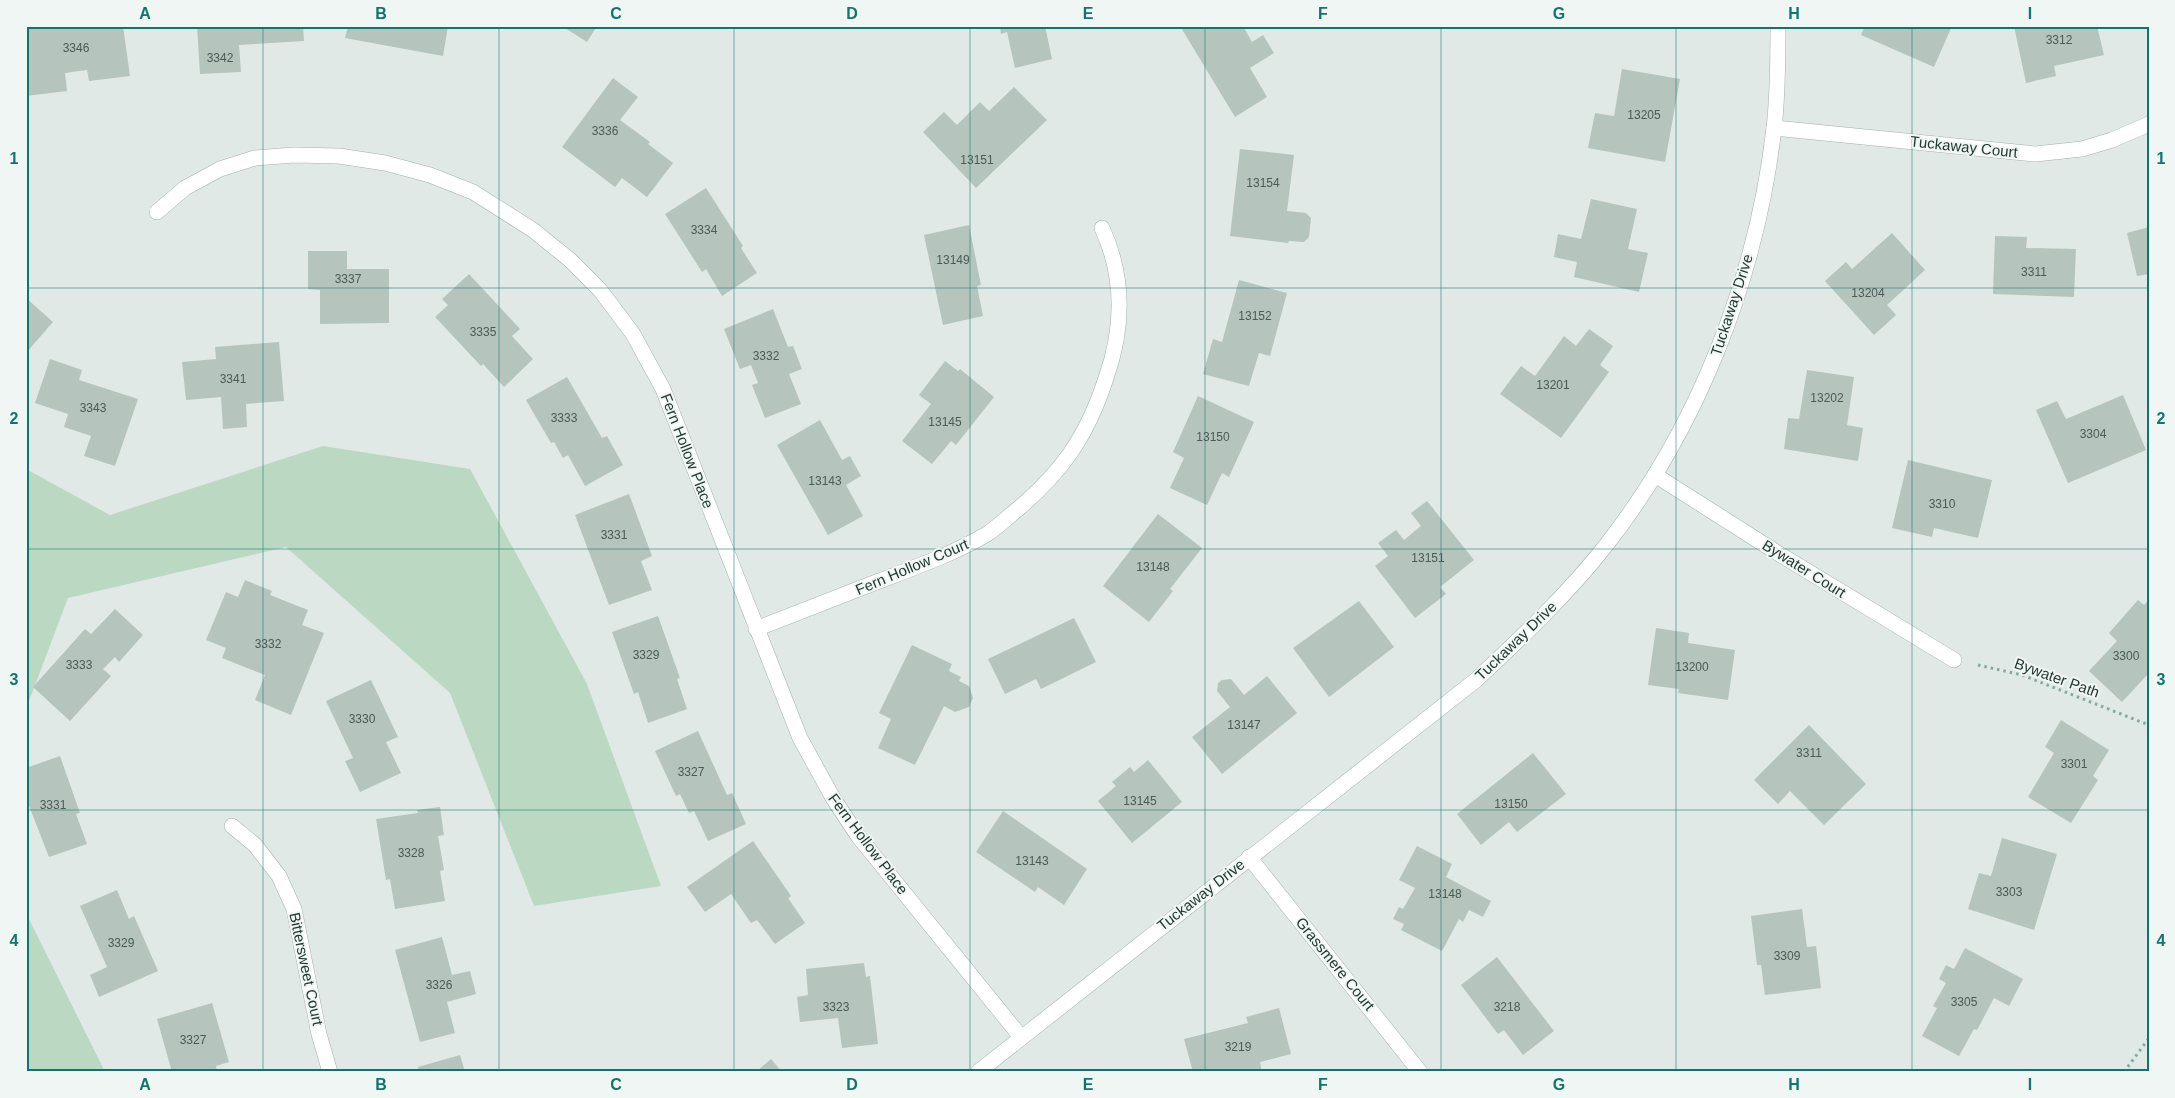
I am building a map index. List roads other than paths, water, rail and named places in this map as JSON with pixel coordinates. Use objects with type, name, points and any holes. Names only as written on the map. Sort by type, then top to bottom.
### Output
[{"type":"street","name":"Tuckaway Drive","points":[[978,1072],[1476,680],[1541,620],[1607,544],[1655,474],[1676,439],[1714,360],[1738,294],[1764,192],[1774,128],[1778,82],[1778,26]]},
{"type":"street","name":"Tuckaway Court","points":[[1774,128],[2035,154],[2082,149],[2112,140],[2149,124]]},
{"type":"street","name":"Fern Hollow Place","points":[[157,212],[184,188],[220,169],[255,158],[294,155],[339,156],[385,163],[430,175],[473,192],[534,230],[570,260],[600,290],[633,334],[663,389],[800,738],[833,798],[858,836],[1021,1037]]},
{"type":"street","name":"Fern Hollow Court","points":[[756,629],[949,554],[988,533],[1039,492],[1068,458],[1096,411],[1113,358],[1120,316],[1118,279],[1108,241],[1102,228]]},
{"type":"street","name":"Bywater Court","points":[[1655,474],[1776,552],[1954,660]]},
{"type":"street","name":"Bittersweet Court","points":[[232,826],[255,845],[279,876],[294,909],[319,1034],[330,1072]]},
{"type":"street","name":"Grassmere Court","points":[[1249,857],[1420,1072]]}]
